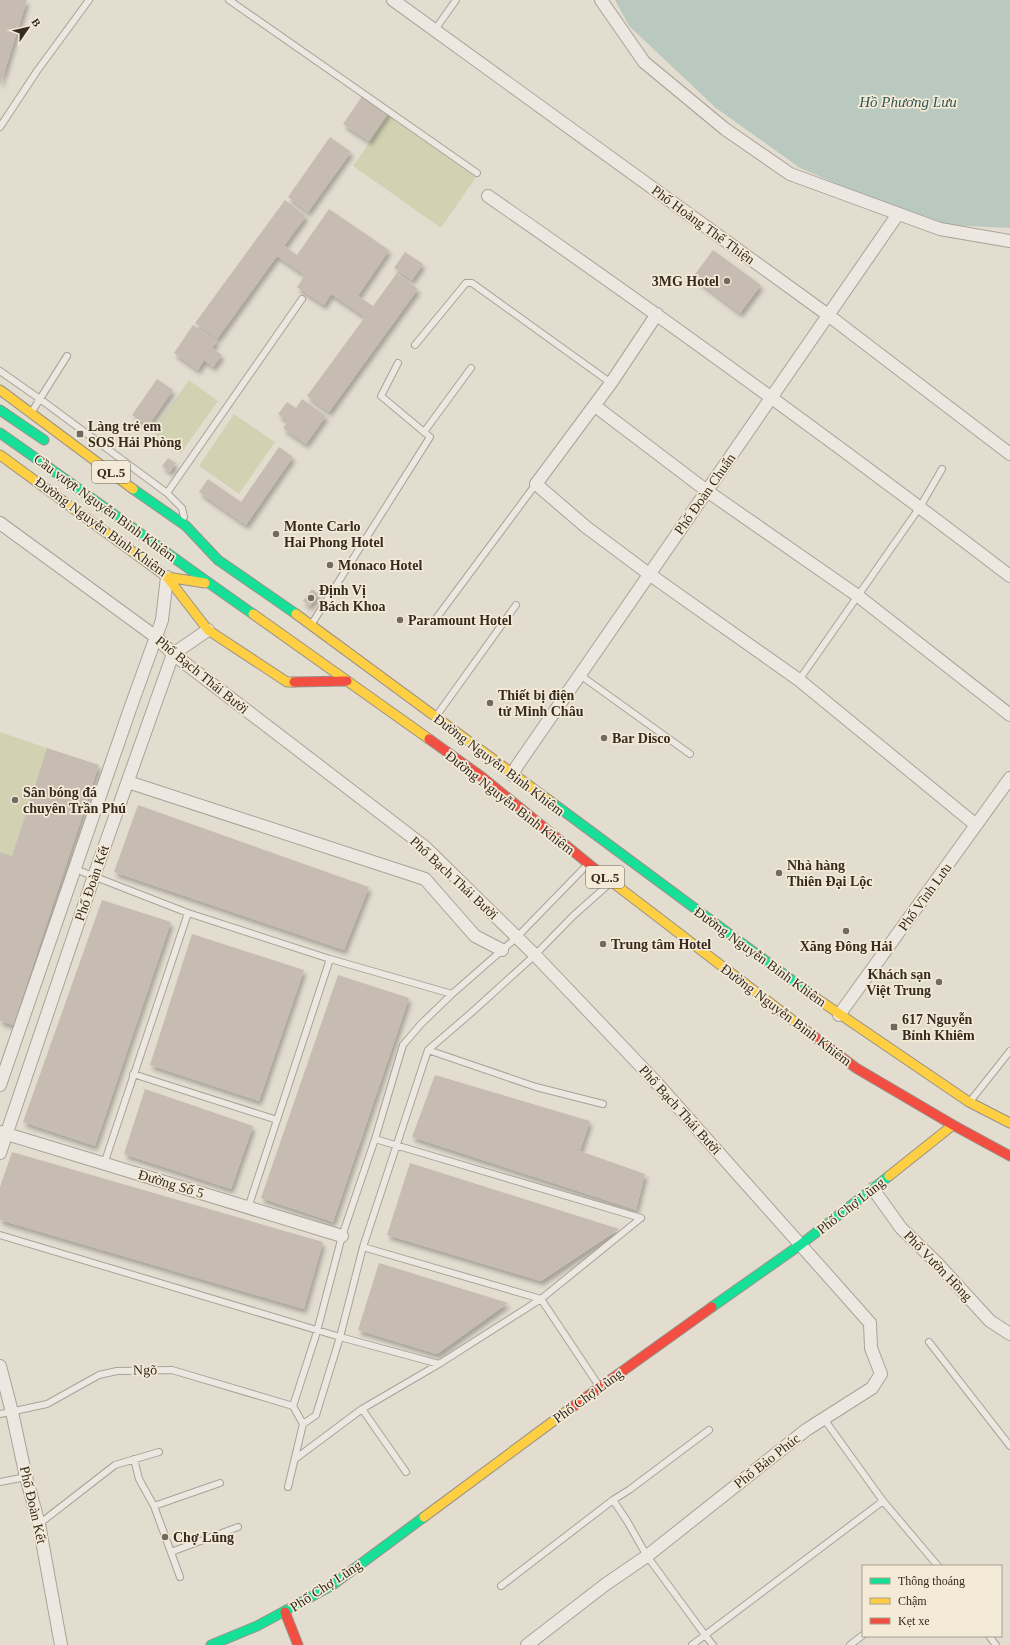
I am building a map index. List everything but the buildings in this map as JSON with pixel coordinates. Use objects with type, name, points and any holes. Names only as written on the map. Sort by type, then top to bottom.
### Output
[{"type":"main road","name":"Đường Nguyễn Bỉnh Khiêm","points":[[0,390],[141,495],[186,526],[218,560],[311,625],[512,775],[839,1015],[969,1102],[1010,1123]]},
{"type":"main road","name":"Cầu vượt Nguyễn Bỉnh Khiêm","points":[[0,410],[51,445]]},
{"type":"main road","name":"Cầu vượt Nguyễn Bỉnh Khiêm","points":[[0,433],[55,471],[208,584]]},
{"type":"main road","name":"Đường Nguyễn Bỉnh Khiêm","points":[[0,455],[166,577],[208,584]]},
{"type":"main road","name":"Cầu vượt Nguyễn Bỉnh Khiêm","points":[[186,540],[218,560]]},
{"type":"main road","points":[[166,577],[208,630],[287,682],[347,681]]},
{"type":"main road","name":"Đường Nguyễn Bình Khiêm","points":[[208,584],[482,777],[611,882],[856,1068],[953,1125],[1010,1156]]},
{"type":"main road","name":"Phố Chợ Lũng","points":[[210,1645],[230,1639],[285,1612],[331,1586],[600,1387],[800,1245],[953,1125]]},
{"type":"main road","points":[[285,1612],[298,1645]]},
{"type":"street","name":"Phố Hoàng Thế Thiện","points":[[393,0],[828,315],[1010,454]]},
{"type":"street","points":[[601,0],[644,62],[725,129],[790,174],[940,229],[1010,241]]},
{"type":"street","points":[[488,196],[657,314],[920,507],[1010,576]]},
{"type":"street","name":"Phố Đoàn Chuẩn","points":[[512,775],[898,214]]},
{"type":"street","points":[[657,314],[595,406],[536,484],[586,527],[649,574],[799,680],[976,825]]},
{"type":"street","points":[[595,406],[707,491],[858,596],[1010,715]]},
{"type":"street","name":"Phố Bạch Thái Bưởi","points":[[0,523],[156,637],[173,654],[425,847],[535,955],[654,1080],[800,1245]]},
{"type":"street","name":"Phố Đoàn Kết","points":[[0,1085],[162,620],[166,577]]},
{"type":"street","points":[[173,654],[208,630]]},
{"type":"street","name":"Phố Đoàn Kết","points":[[0,1153],[3,1133],[173,654]]},
{"type":"street","name":"Phố Vĩnh Lưu","points":[[839,1015],[1010,778]]},
{"type":"street","points":[[128,782],[425,879],[475,936],[502,950]]},
{"type":"street","name":"Đường Số 5","points":[[3,1133],[342,1236]]},
{"type":"street","name":"Phố Vườn Hồng","points":[[873,1189],[901,1228],[937,1263],[990,1321],[1010,1334]]},
{"type":"street","name":"Phố Bảo Phúc","points":[[527,1645],[606,1584],[647,1556],[806,1430],[872,1388],[881,1374],[871,1348],[870,1323],[800,1245]]},
{"type":"street","name":"Phố Đoàn Kết","points":[[0,1366],[12,1412],[26,1478],[39,1524],[61,1645]]},
{"type":"lane","points":[[0,127],[37,72],[89,0]]},
{"type":"lane","points":[[229,0],[477,173]]},
{"type":"lane","points":[[434,31],[456,0]]},
{"type":"lane","points":[[415,345],[466,283],[472,283],[611,383]]},
{"type":"lane","points":[[167,493],[302,299]]},
{"type":"lane","points":[[31,413],[67,356]]},
{"type":"lane","points":[[311,625],[430,437],[381,396],[398,364]]},
{"type":"lane","points":[[424,432],[471,368]]},
{"type":"lane","points":[[0,371],[167,493],[182,508],[186,526]]},
{"type":"lane","points":[[799,680],[920,507],[942,469]]},
{"type":"lane","points":[[435,620],[536,484]]},
{"type":"lane","points":[[435,718],[516,605]]},
{"type":"lane","points":[[580,675],[690,754]]},
{"type":"lane","points":[[288,1487],[303,1424],[293,1406],[317,1330],[342,1236],[375,1139],[403,1045],[421,1024],[452,994],[517,937],[588,864]]},
{"type":"lane","points":[[75,869],[188,913],[330,959],[452,994]]},
{"type":"lane","points":[[303,1424],[316,1415],[340,1337],[363,1247],[428,1050],[472,1013],[535,955],[573,916],[611,882]]},
{"type":"lane","points":[[104,1164],[188,913]]},
{"type":"lane","points":[[248,1208],[330,959]]},
{"type":"lane","points":[[428,1050],[536,1087],[603,1104]]},
{"type":"lane","points":[[969,1102],[1010,1051]]},
{"type":"lane","points":[[133,1074],[277,1120]]},
{"type":"lane","points":[[295,1459],[362,1409],[439,1364],[542,1299],[641,1218],[375,1139]]},
{"type":"lane","points":[[0,1235],[340,1337],[439,1364]]},
{"type":"lane","points":[[363,1247],[542,1299],[600,1387]]},
{"type":"lane","points":[[929,1342],[1010,1446]]},
{"type":"lane","name":"Ngõ","points":[[0,1414],[47,1404],[99,1375],[117,1371],[172,1370],[293,1406]]},
{"type":"lane","points":[[362,1409],[406,1472]]},
{"type":"lane","points":[[824,1419],[882,1501],[937,1565]]},
{"type":"lane","points":[[501,1586],[613,1500],[629,1490],[709,1430]]},
{"type":"lane","points":[[39,1524],[114,1465],[160,1452]]},
{"type":"lane","points":[[134,1459],[139,1479],[154,1506],[180,1577]]},
{"type":"lane","points":[[0,1482],[26,1478]]},
{"type":"lane","points":[[154,1506],[220,1483]]},
{"type":"lane","points":[[613,1500],[647,1556],[713,1645]]},
{"type":"lane","points":[[692,1645],[882,1501]]},
{"type":"lane","points":[[171,1552],[238,1527]]},
{"type":"lane","points":[[850,1645],[862,1636]]},
{"type":"lane","points":[[990,1637],[996,1645]]},
{"type":"green space","points":[[388,116],[476,177],[441,228],[353,166]]},
{"type":"green space","points":[[189,380],[218,401],[181,453],[152,432]]},
{"type":"green space","points":[[234,414],[275,442],[239,494],[199,466]]},
{"type":"green space","name":"Sân bóng đá chuyên Trần Phú","points":[[0,732],[47,748],[12,856],[0,852]]},
{"type":"water","name":"Hồ Phương Lưu","points":[[615,0],[1010,0],[1010,228],[947,225],[860,194],[800,168],[716,108],[629,26]]},
{"type":"traffic: fast","points":[[0,410],[44,440]]},
{"type":"traffic: fast","points":[[0,433],[253,614]]},
{"type":"traffic: fast","points":[[133,489],[186,526],[218,560],[296,614]]},
{"type":"traffic: fast","points":[[550,801],[816,998]]},
{"type":"traffic: fast","points":[[712,1307],[800,1245],[889,1176]]},
{"type":"traffic: fast","points":[[211,1645],[257,1626],[331,1586],[424,1517]]},
{"type":"traffic: slow","points":[[0,390],[133,489]]},
{"type":"traffic: slow","points":[[0,455],[167,577],[205,583]]},
{"type":"traffic: slow","points":[[167,577],[208,630],[287,682],[294,682]]},
{"type":"traffic: slow","points":[[253,614],[429,739]]},
{"type":"traffic: slow","points":[[296,614],[550,801]]},
{"type":"traffic: slow","points":[[595,869],[812,1035]]},
{"type":"traffic: slow","points":[[816,998],[969,1102],[1010,1123]]},
{"type":"traffic: slow","points":[[889,1176],[953,1125]]},
{"type":"traffic: slow","points":[[424,1517],[571,1408]]},
{"type":"traffic: jam","points":[[294,682],[347,681]]},
{"type":"traffic: jam","points":[[429,739],[482,777],[595,869]]},
{"type":"traffic: jam","points":[[812,1035],[856,1068],[953,1125],[1010,1156]]},
{"type":"traffic: jam","points":[[571,1408],[712,1307]]},
{"type":"traffic: jam","points":[[285,1612],[298,1645]]},
{"type":"place","name":"3MG Hotel","points":[[727,281]]},
{"type":"place","name":"Làng trẻ em SOS Hải Phòng","points":[[80,434]]},
{"type":"place","name":"Monte Carlo Hai Phong Hotel","points":[[276,534]]},
{"type":"place","name":"Monaco Hotel","points":[[330,565]]},
{"type":"place","name":"Định Vị Bách Khoa","points":[[311,598]]},
{"type":"place","name":"Paramount Hotel","points":[[400,620]]},
{"type":"place","name":"Thiết bị điện tử Minh Châu","points":[[490,703]]},
{"type":"place","name":"Bar Disco","points":[[604,738]]},
{"type":"place","name":"Sân bóng đá chuyên Trần Phú","points":[[15,800]]},
{"type":"place","name":"Nhà hàng Thiên Đại Lộc","points":[[779,873]]},
{"type":"place","name":"Xăng Đông Hải","points":[[846,931]]},
{"type":"place","name":"Trung tâm Hotel","points":[[603,944]]},
{"type":"place","name":"Khách sạn Việt Trung","points":[[939,982]]},
{"type":"place","name":"617 Nguyễn Bỉnh Khiêm","points":[[894,1027]]},
{"type":"place","name":"Chợ Lũng","points":[[165,1537]]}]
